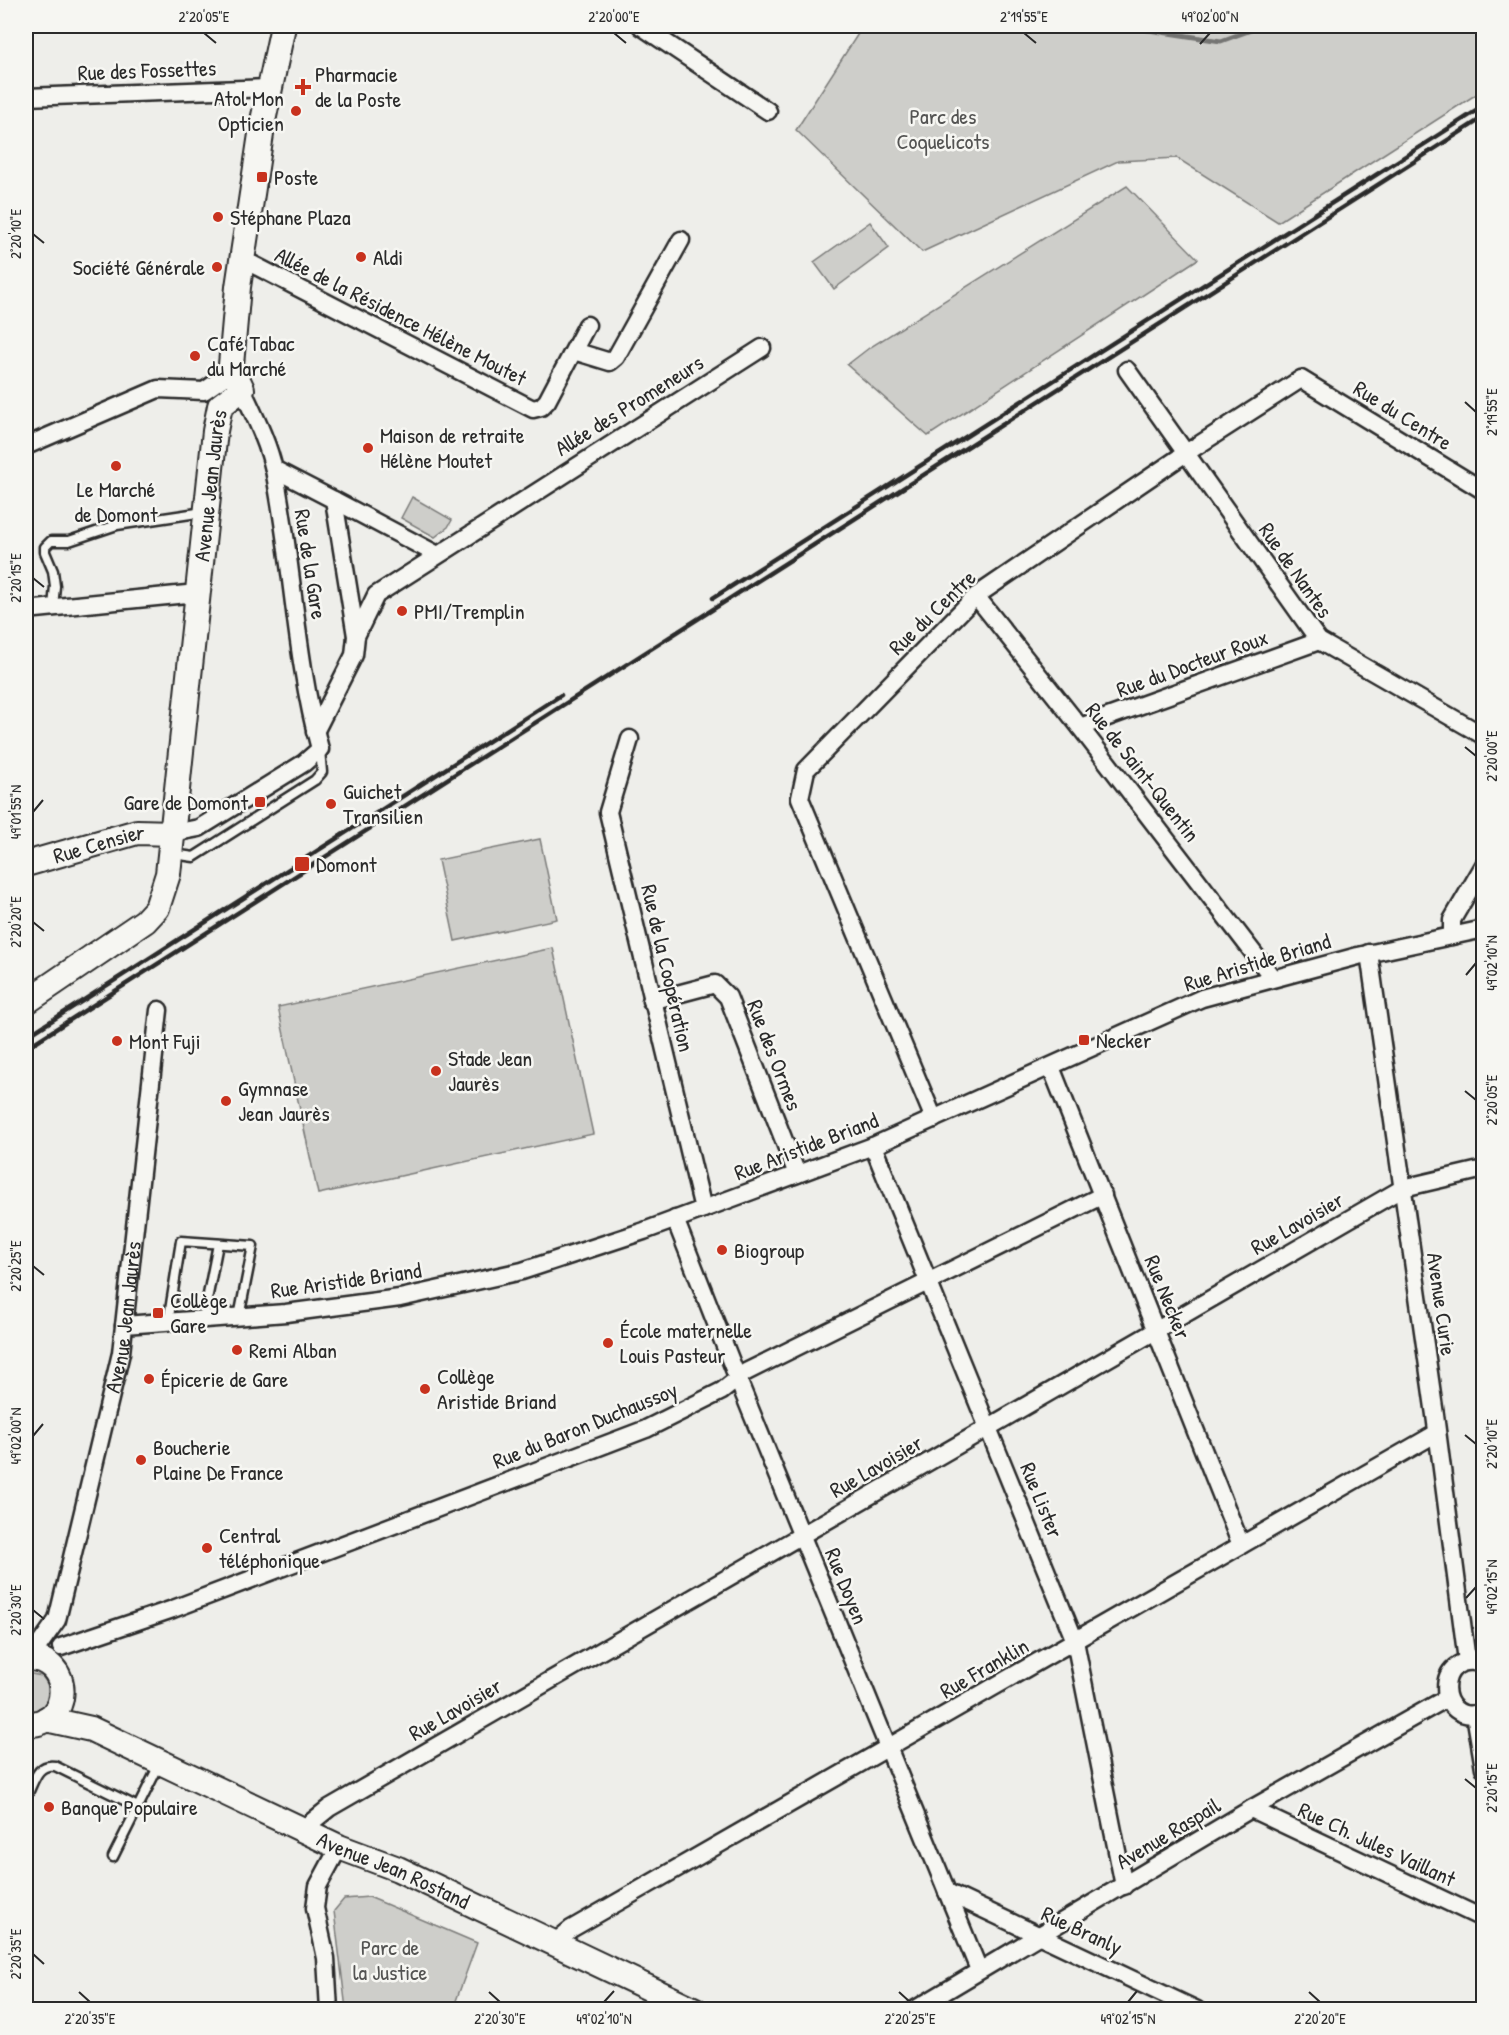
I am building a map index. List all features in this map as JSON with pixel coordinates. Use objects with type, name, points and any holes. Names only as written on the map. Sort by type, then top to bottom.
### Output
[{"type":"street","points":[[238,380],[231,365],[231,349],[241,261],[270,88],[283,26]]},
{"type":"street","points":[[641,26],[768,111]]},
{"type":"street","name":"Rue des Fossettes","points":[[26,97],[270,88]]},
{"type":"street","points":[[587,325],[574,351],[610,362],[616,357],[681,240]]},
{"type":"street","name":"Allée de la Résidence Hélène Moutet","points":[[241,261],[254,265],[533,409],[541,407],[547,401],[574,351]]},
{"type":"street","name":"Allée des Promeneurs","points":[[315,732],[354,655],[356,636],[376,595],[436,554],[762,348]]},
{"type":"street","name":"Rue de Nantes","points":[[1127,370],[1319,641],[1484,736]]},
{"type":"street","name":"Rue du Centre","points":[[934,1119],[800,798],[806,770],[976,596],[1186,453],[1301,379],[1484,491]]},
{"type":"street","name":"Avenue Jean Jaurès","points":[[26,1002],[145,921],[157,908],[168,874],[172,844],[205,512],[206,403],[220,406],[238,380]]},
{"type":"street","name":"Rue de la Gare","points":[[238,380],[274,468],[315,732],[320,749]]},
{"type":"street","points":[[26,446],[158,389],[177,388],[206,403]]},
{"type":"street","points":[[274,468],[436,554]]},
{"type":"street","points":[[334,500],[356,636]]},
{"type":"street","points":[[26,610],[196,593]]},
{"type":"street","name":"Rue de Saint-Quentin","points":[[976,596],[1272,977]]},
{"type":"street","name":"Rue du Docteur Roux","points":[[1080,727],[1319,641]]},
{"type":"street","name":"Rue de la Coopération","points":[[630,739],[608,813],[651,1001],[703,1209]]},
{"type":"street","points":[[172,844],[304,763],[320,749]]},
{"type":"street","name":"Rue Censier","points":[[26,864],[137,832],[172,844]]},
{"type":"street","points":[[1452,936],[1452,920],[1484,865]]},
{"type":"street","name":"Rue Aristide Briand","points":[[124,1325],[239,1317],[411,1296],[522,1271],[675,1219],[873,1146],[1202,998],[1272,977],[1369,953],[1484,929]]},
{"type":"street","name":"Avenue Curie","points":[[1369,953],[1437,1433],[1475,1662]]},
{"type":"street","name":"Rue des Ormes","points":[[651,1001],[715,984],[728,997],[797,1174]]},
{"type":"street","name":"Avenue Jean Jaurès","points":[[58,1674],[61,1647],[57,1620],[119,1363],[159,1010]]},
{"type":"street","name":"Rue Necker","points":[[1051,1067],[1241,1545]]},
{"type":"street","name":"Rue Lister","points":[[873,1146],[930,1280],[987,1427],[1075,1641],[1124,1886]]},
{"type":"street","name":"Rue Lavoisier","points":[[303,1829],[329,1808],[1403,1188],[1484,1169]]},
{"type":"street","name":"Rue du Baron Duchaussoy","points":[[61,1647],[143,1620],[646,1429],[722,1391],[737,1378],[1103,1195]]},
{"type":"street","name":"Rue Doyen","points":[[675,1219],[737,1378],[979,1970]]},
{"type":"street","name":"Rue Franklin","points":[[554,1943],[571,1929],[1437,1433]]},
{"type":"street","name":"Avenue Jean Jaurès","points":[[28,1658],[57,1620]]},
{"type":"street","points":[[26,1744],[36,1722],[54,1713],[62,1699],[62,1684],[58,1674],[43,1661],[28,1658]]},
{"type":"street","points":[[1475,1662],[1459,1664],[1448,1675],[1445,1683],[1447,1698],[1458,1711],[1479,1713],[1484,1768]]},
{"type":"street","name":"Avenue Raspail","points":[[914,2010],[1251,1809],[1447,1698]]},
{"type":"street","name":"Avenue Jean Rostand","points":[[62,1699],[92,1729]]},
{"type":"street","name":"Avenue Jean Rostand","points":[[36,1722],[92,1729],[339,1847],[398,1869],[695,2010]]},
{"type":"street","name":"Rue Ch. Jules Vaillant","points":[[1251,1809],[1484,1919]]},
{"type":"street","points":[[329,2010],[326,1958],[315,1908],[318,1886],[339,1847]]},
{"type":"street","name":"Rue Branly","points":[[947,1892],[1197,2010]]},
{"type":"lane","points":[[53,608],[55,586],[53,571],[45,552],[45,547],[51,541],[69,541],[117,525],[205,512]]},
{"type":"lane","points":[[172,844],[194,857],[315,780],[322,772],[320,749]]},
{"type":"lane","points":[[168,1323],[182,1241],[253,1246],[239,1317]]},
{"type":"lane","points":[[202,1320],[218,1244]]},
{"type":"lane","points":[[113,1857],[160,1761]]},
{"type":"lane","points":[[27,1795],[41,1767],[46,1764],[55,1766],[138,1807]]},
{"type":"green space","name":"Parc des Coquelicots","points":[[863,26],[1483,26],[1483,90],[1278,222],[1177,158],[1118,161],[922,252],[796,130]]},
{"type":"green space","points":[[1127,186],[1198,259],[928,436],[847,365],[869,348]]},
{"type":"green space","points":[[870,222],[889,248],[834,289],[814,262]]},
{"type":"green space","points":[[412,497],[452,520],[448,527],[435,537],[401,518]]},
{"type":"green space","points":[[540,839],[557,919],[455,941],[438,860]]},
{"type":"green space","name":"Stade Jean Jaurès","points":[[553,948],[593,1134],[318,1194],[278,1007]]},
{"type":"green space","points":[[26,1673],[42,1676],[49,1686],[46,1704],[35,1711],[26,1710]]},
{"type":"green space","name":"Parc de la Justice","points":[[369,1897],[477,1943],[453,2009],[346,2009],[334,1911],[344,1899]]},
{"type":"waterway","points":[[1122,26],[1221,41],[1262,26]]},
{"type":"railway","points":[[713,598],[1484,106]]},
{"type":"railway","points":[[26,1048],[1484,117]]},
{"type":"railway","points":[[26,1037],[561,695]]},
{"type":"place","name":"Pharmacie de la Poste","points":[[303,87]]},
{"type":"place","name":"Atol Mon Opticien","points":[[296,111]]},
{"type":"place","name":"Poste","points":[[262,177]]},
{"type":"place","name":"Stéphane Plaza","points":[[218,217]]},
{"type":"place","name":"Aldi","points":[[361,257]]},
{"type":"place","name":"Société Générale","points":[[217,267]]},
{"type":"place","name":"Café Tabac du Marché","points":[[195,356]]},
{"type":"place","name":"Maison de retraite Hélène Moutet","points":[[368,448]]},
{"type":"place","name":"Le Marché de Domont","points":[[116,466]]},
{"type":"place","name":"PMI/Tremplin","points":[[402,611]]},
{"type":"place","name":"Gare de Domont","points":[[260,802]]},
{"type":"place","name":"Guichet Transilien","points":[[331,804]]},
{"type":"place","name":"Domont","points":[[302,864]]},
{"type":"place","name":"Necker","points":[[1084,1040]]},
{"type":"place","name":"Mont Fuji","points":[[117,1041]]},
{"type":"place","name":"Stade Jean Jaurès","points":[[436,1071]]},
{"type":"place","name":"Gymnase Jean Jaurès","points":[[226,1101]]},
{"type":"place","name":"Biogroup","points":[[722,1250]]},
{"type":"place","name":"Collège Gare","points":[[158,1313]]},
{"type":"place","name":"École maternelle Louis Pasteur","points":[[608,1343]]},
{"type":"place","name":"Remi Alban","points":[[237,1350]]},
{"type":"place","name":"Épicerie de Gare","points":[[149,1379]]},
{"type":"place","name":"Collège Aristide Briand","points":[[425,1389]]},
{"type":"place","name":"Boucherie Plaine De France","points":[[141,1460]]},
{"type":"place","name":"Central téléphonique","points":[[207,1548]]},
{"type":"place","name":"Banque Populaire","points":[[49,1807]]}]
